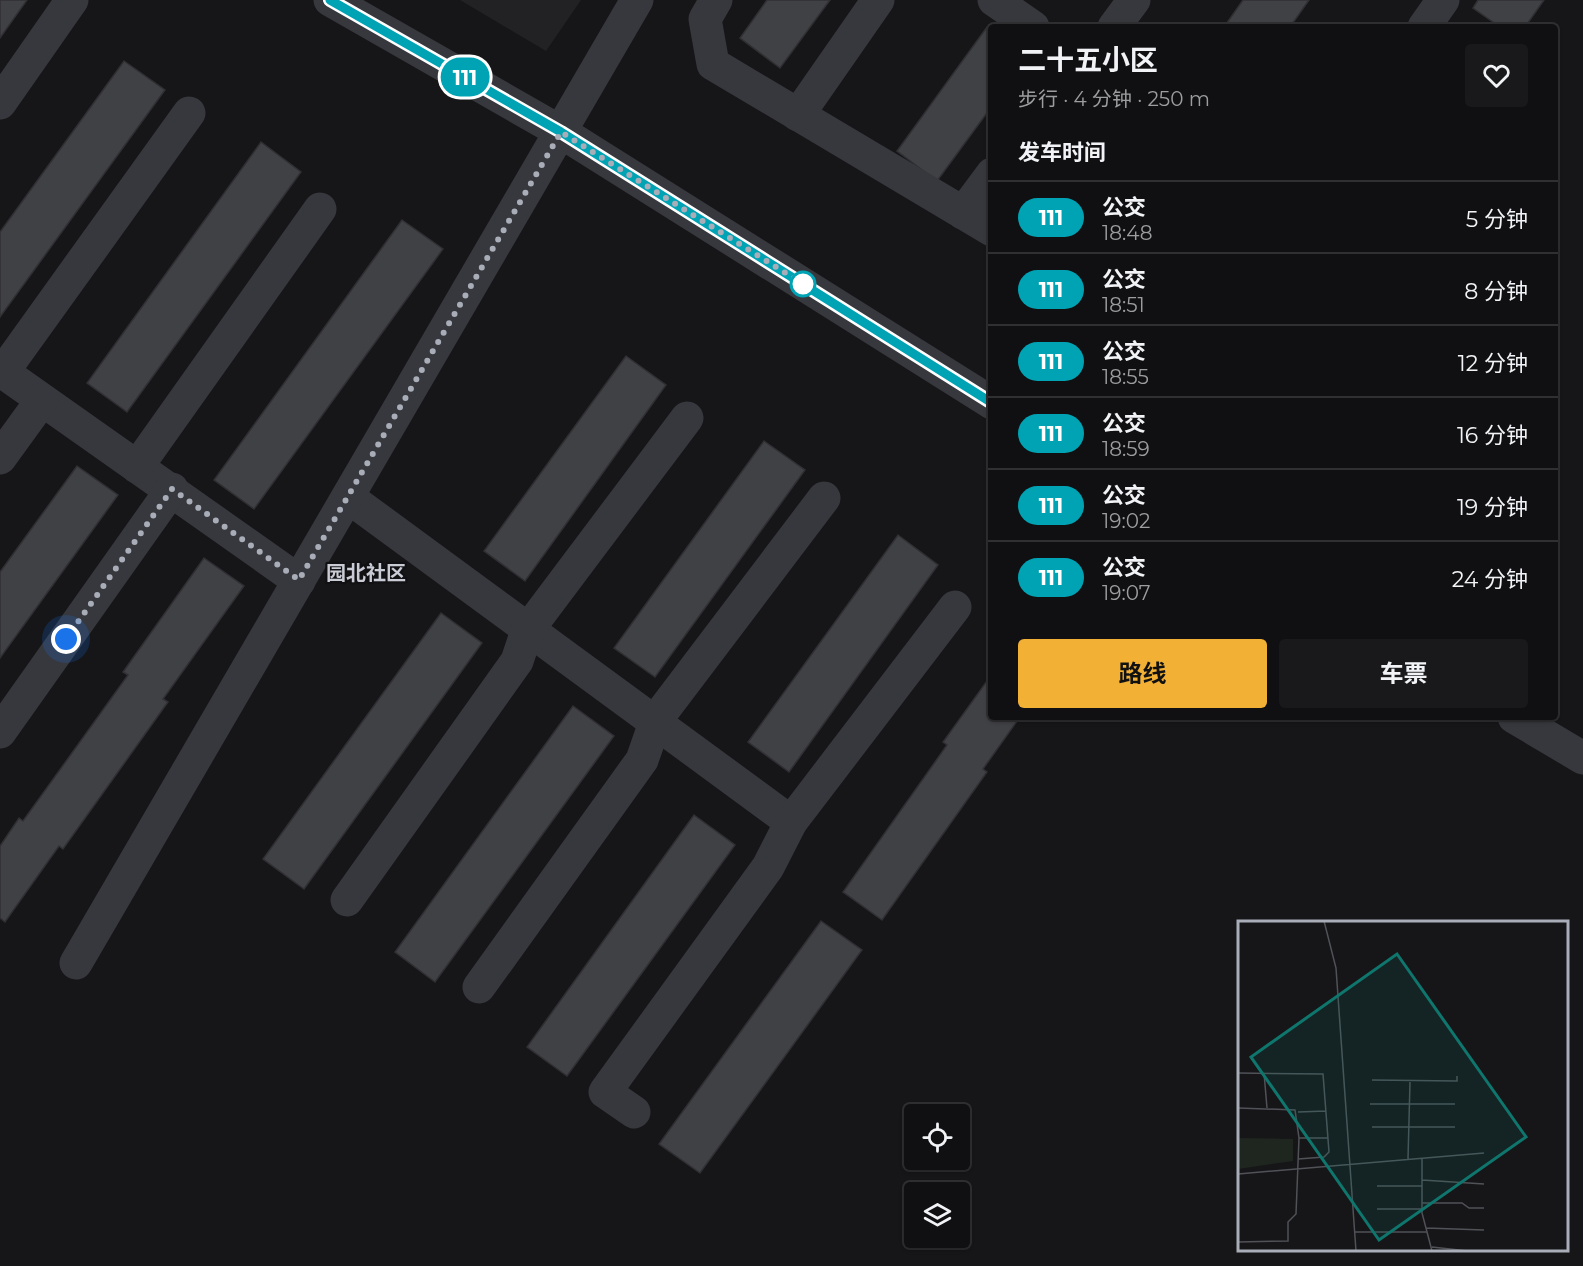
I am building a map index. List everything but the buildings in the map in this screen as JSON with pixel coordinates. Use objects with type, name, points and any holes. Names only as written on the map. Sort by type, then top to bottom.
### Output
[{"type":"street","points":[[0,103],[72,0]]},
{"type":"street","points":[[330,0],[561,132],[988,400]]},
{"type":"street","points":[[76,963],[637,0]]},
{"type":"street","points":[[716,0],[705,19],[713,64],[988,228]]},
{"type":"street","points":[[798,115],[878,0]]},
{"type":"street","points":[[994,0],[1029,24]]},
{"type":"street","points":[[1116,24],[1134,0]]},
{"type":"street","points":[[189,113],[2,371],[299,580]]},
{"type":"street","points":[[963,213],[988,179]]},
{"type":"street","points":[[137,467],[320,209]]},
{"type":"street","points":[[0,458],[42,400]]},
{"type":"street","points":[[347,900],[517,661],[527,631],[687,418]]},
{"type":"street","points":[[0,732],[172,489]]},
{"type":"street","points":[[348,497],[527,631],[656,720],[791,822]]},
{"type":"street","points":[[479,987],[642,760],[656,720],[824,498]]},
{"type":"street","points":[[634,1112],[604,1092],[768,867],[791,822],[956,607]]},
{"type":"street","points":[[1519,720],[1583,758]]},
{"type":"shaded area","points":[[460,0],[581,0],[546,51]]},
{"type":"bus line","name":"111","points":[[330,0],[561,132],[988,400]]},
{"type":"district","name":"园北社区","points":[[366,573]]},
{"type":"route","points":[[66,639],[172,489],[299,580],[561,132],[803,284]]}]
